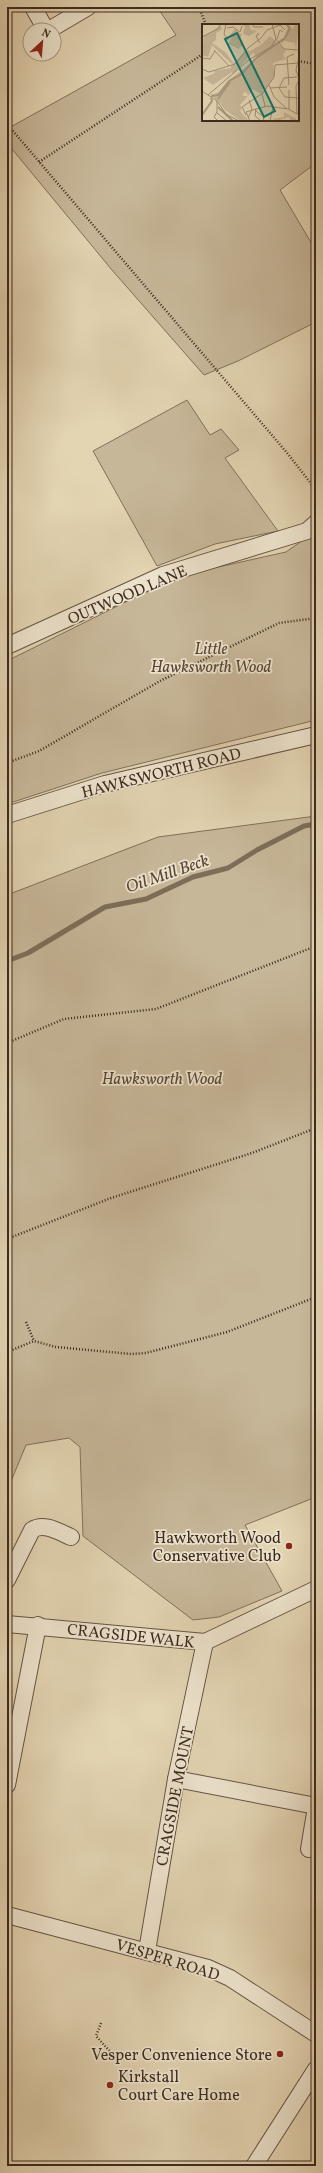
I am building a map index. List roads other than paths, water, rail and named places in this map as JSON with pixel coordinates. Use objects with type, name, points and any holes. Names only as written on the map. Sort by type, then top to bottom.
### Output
[{"type":"street","points":[[33,7],[43,22]]},
{"type":"street","points":[[62,23],[88,7]]},
{"type":"street","name":"OUTWOOD LANE","points":[[7,646],[163,575],[307,531],[316,523]]},
{"type":"street","name":"HAWKSWORTH ROAD","points":[[7,815],[105,784],[316,735]]},
{"type":"street","points":[[7,1580],[32,1530],[38,1526],[47,1527],[71,1537]]},
{"type":"street","name":"CRAGSIDE WALK","points":[[7,1624],[38,1625],[205,1642],[316,1589]]},
{"type":"street","points":[[7,1785],[38,1625]]},
{"type":"street","name":"CRAGSIDE MOUNT","points":[[147,1951],[176,1779],[205,1642]]},
{"type":"street","points":[[176,1779],[316,1806],[309,1849]]},
{"type":"street","name":"VESPER ROAD","points":[[7,1915],[208,1968],[230,1978],[316,2034]]},
{"type":"street","points":[[254,2166],[316,2069]]},
{"type":"waterway","name":"Oil Mill Beck","points":[[7,961],[28,953],[105,907],[146,899],[193,877],[228,868],[257,850],[304,826],[316,824]]},
{"type":"place","name":"Hawkworth Wood Conservative Club","points":[[289,1546]]},
{"type":"place","name":"Vesper Convenience Store","points":[[280,2054]]},
{"type":"place","name":"Kirkstall Court Care Home","points":[[110,2085]]},
{"type":"park label","name":"Little Hawksworth Wood","points":[[211,657]]},
{"type":"park label","name":"Hawksworth Wood","points":[[162,1078]]}]
